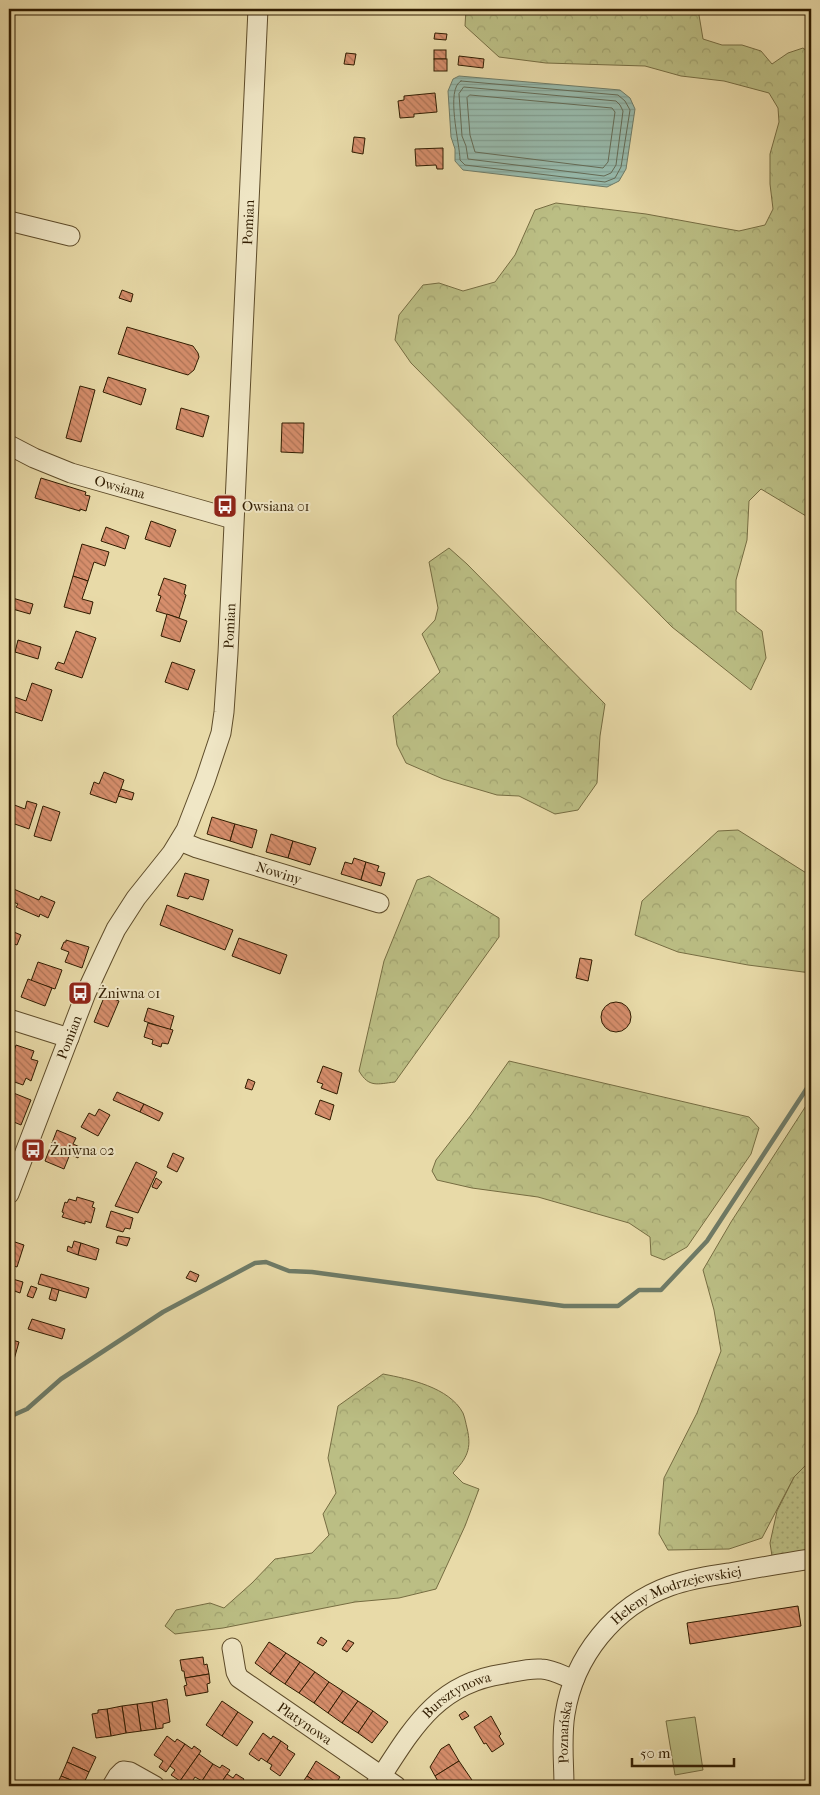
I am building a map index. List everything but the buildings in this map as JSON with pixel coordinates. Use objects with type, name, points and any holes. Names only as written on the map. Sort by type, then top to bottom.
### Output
[{"type":"street","name":"Pomian","points":[[9,1194],[86,993],[115,932],[136,898],[180,841],[205,781],[221,733],[226,682],[258,9]]},
{"type":"street","points":[[9,221],[70,236]]},
{"type":"street","name":"Owsiana","points":[[9,445],[34,458],[71,473],[233,519]]},
{"type":"street","name":"Nowiny","points":[[180,841],[197,848],[379,903]]},
{"type":"street","points":[[9,1019],[69,1038]]},
{"type":"street","name":"Heleny Modrzejewskiej","points":[[574,1680],[584,1659],[604,1630],[628,1609],[658,1590],[689,1580],[811,1559]]},
{"type":"street","name":"Platynowa","points":[[232,1648],[236,1672],[239,1678],[384,1783]]},
{"type":"street","name":"Bursztynowa","points":[[384,1783],[425,1714],[440,1699],[462,1685],[491,1675],[542,1669],[574,1680]]},
{"type":"street","name":"Poznańska","points":[[564,1786],[564,1717],[574,1680]]},
{"type":"street","points":[[112,1786],[123,1771],[130,1772],[155,1786]]},
{"type":"green space","points":[[466,9],[698,9],[703,39],[722,45],[742,45],[761,51],[772,64],[788,53],[803,48],[811,54],[811,519],[761,489],[749,501],[747,540],[736,580],[736,611],[762,631],[766,658],[751,690],[672,627],[411,363],[395,340],[399,315],[423,285],[439,283],[463,291],[495,282],[515,255],[535,210],[556,203],[646,214],[739,231],[765,225],[773,209],[770,184],[770,154],[779,122],[778,108],[769,93],[724,81],[681,76],[645,66],[546,63],[499,57],[465,26]]},
{"type":"green space","points":[[449,548],[605,704],[600,736],[597,783],[578,810],[555,814],[519,796],[497,795],[443,779],[406,763],[397,745],[393,716],[440,672],[422,634],[435,620],[438,608],[429,562]]},
{"type":"green space","points":[[738,830],[811,876],[811,973],[748,965],[678,952],[635,935],[642,901],[718,831]]},
{"type":"green space","points":[[429,876],[499,918],[499,937],[395,1082],[374,1084],[366,1080],[359,1071],[384,961],[417,880]]},
{"type":"green space","points":[[509,1061],[749,1117],[759,1128],[751,1154],[687,1247],[664,1260],[651,1255],[650,1237],[629,1223],[538,1197],[472,1188],[437,1180],[432,1171],[436,1160]]},
{"type":"green space","points":[[811,1098],[811,1460],[794,1477],[762,1538],[729,1549],[668,1550],[659,1534],[664,1478],[697,1413],[721,1351],[714,1310],[703,1270],[731,1222]]},
{"type":"green space","points":[[383,1374],[416,1382],[438,1391],[457,1404],[463,1413],[465,1421],[469,1442],[467,1453],[462,1463],[453,1473],[463,1483],[479,1489],[465,1526],[436,1589],[399,1598],[355,1602],[223,1628],[175,1634],[165,1626],[176,1610],[210,1603],[224,1608],[275,1559],[312,1553],[329,1535],[323,1514],[336,1493],[328,1458],[338,1406]]},
{"type":"green space","points":[[811,1460],[811,1550],[772,1556],[770,1543],[777,1511],[794,1477]]},
{"type":"green space","points":[[695,1717],[703,1770],[675,1775],[666,1721]]},
{"type":"water","points":[[459,76],[620,90],[630,98],[635,109],[626,169],[619,181],[607,187],[463,170],[455,161],[455,149],[451,137],[448,91],[453,79]]},
{"type":"waterway","points":[[9,1417],[27,1409],[61,1379],[163,1312],[255,1263],[266,1262],[289,1271],[312,1272],[564,1306],[618,1306],[639,1290],[661,1290],[707,1241],[811,1082]]},
{"type":"place","name":"Owsiana 01","points":[[225,506]]},
{"type":"place","name":"Żniwna 01","points":[[80,993]]},
{"type":"place","name":"Żniwna 02","points":[[33,1150]]}]
